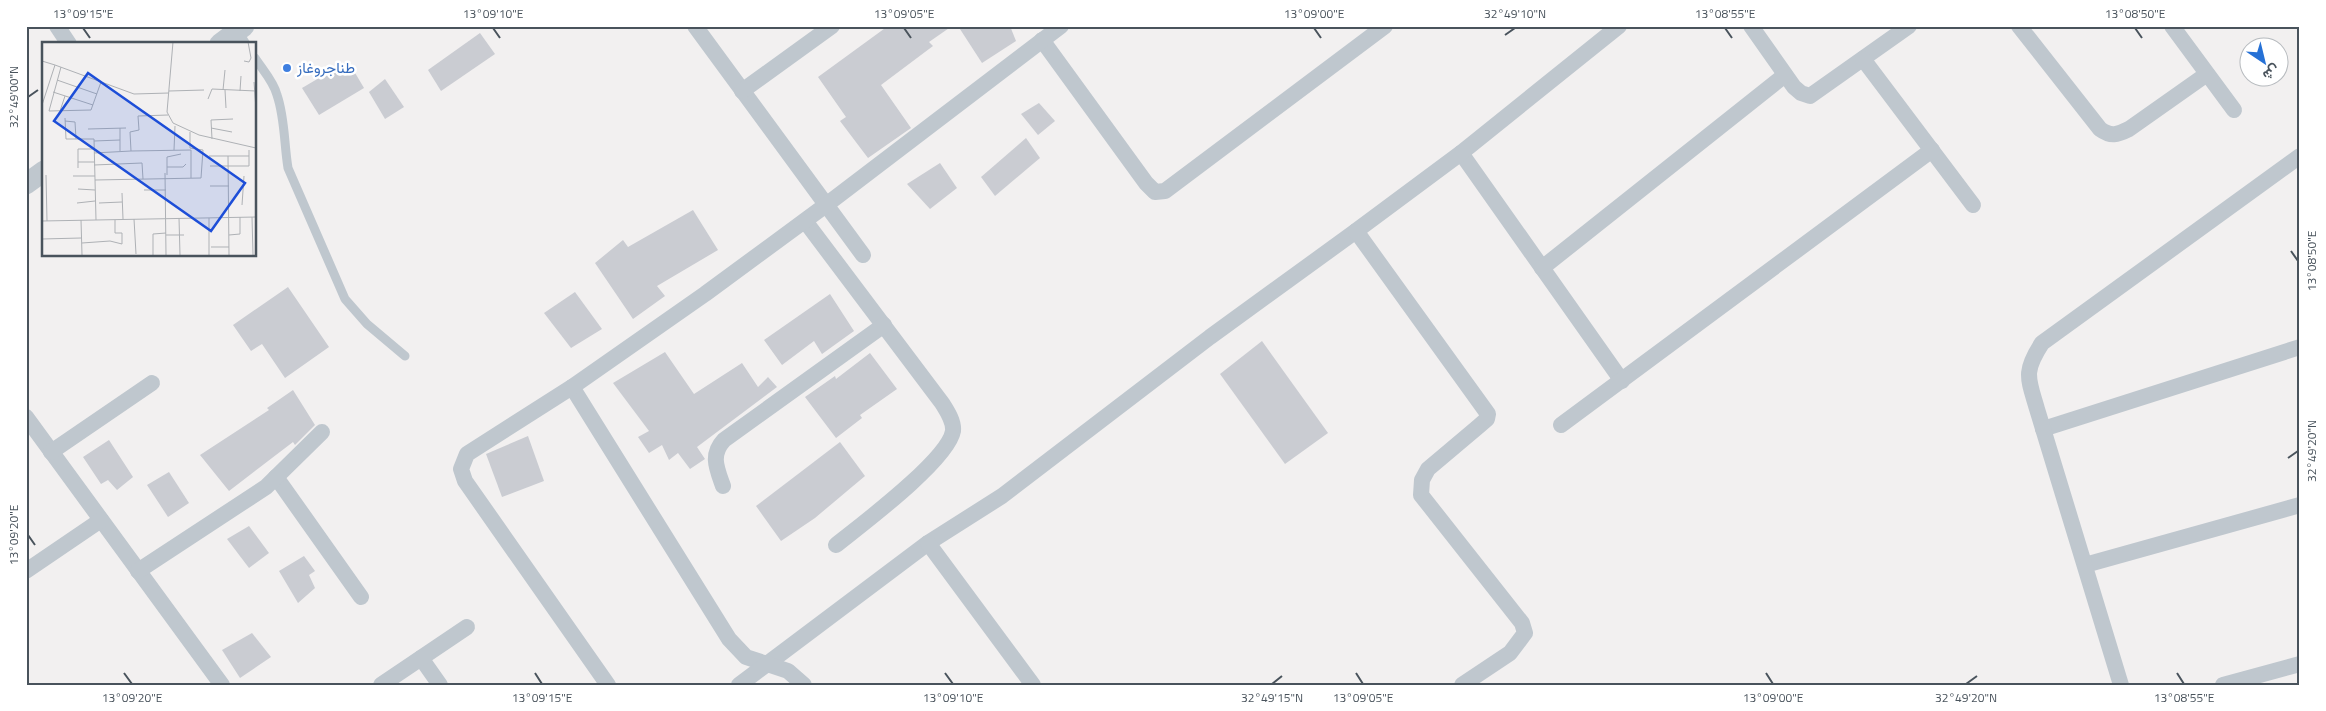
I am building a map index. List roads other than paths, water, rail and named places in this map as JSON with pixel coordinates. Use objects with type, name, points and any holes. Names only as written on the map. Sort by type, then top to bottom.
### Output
[{"type":"street","points":[[57,26],[68,42]]},
{"type":"street","points":[[695,26],[863,255]]},
{"type":"street","points":[[742,92],[832,26]]},
{"type":"street","points":[[608,685],[465,482],[461,469],[467,454],[572,387],[826,205],[1061,26]]},
{"type":"street","points":[[1042,40],[1146,183],[1155,192],[1165,191],[1385,26]]},
{"type":"street","points":[[739,685],[928,543],[1002,496],[1210,337],[1461,153],[1619,26]]},
{"type":"street","points":[[1751,26],[1801,93],[1810,96],[1909,26]]},
{"type":"street","points":[[2019,26],[2100,129],[2109,135],[2117,135],[2129,129],[2207,74]]},
{"type":"street","points":[[2172,26],[2234,110]]},
{"type":"street","points":[[225,42],[243,34]]},
{"type":"street","points":[[1863,59],[1973,205]]},
{"type":"street","points":[[1542,268],[1786,75]]},
{"type":"street","points":[[1561,425],[1932,150]]},
{"type":"street","points":[[1461,153],[1622,381]]},
{"type":"street","points":[[2121,685],[2029,381],[2030,362],[2042,343],[2300,156]]},
{"type":"street","points":[[26,184],[42,172]]},
{"type":"street","points":[[805,220],[942,403],[950,417],[953,430],[949,443],[916,478],[836,545]]},
{"type":"street","points":[[1356,231],[1488,414],[1487,419],[1480,426],[1428,468],[1422,480],[1421,496],[1522,623],[1525,633],[1510,653],[1462,685]]},
{"type":"street","points":[[723,486],[714,455],[716,447],[884,325]]},
{"type":"street","points":[[2043,429],[2300,347]]},
{"type":"street","points":[[51,452],[152,383]]},
{"type":"street","points":[[572,387],[729,639],[746,657],[788,671],[804,685]]},
{"type":"street","points":[[26,418],[222,685]]},
{"type":"street","points":[[138,571],[266,487],[322,432]]},
{"type":"street","points":[[276,478],[361,596]]},
{"type":"street","points":[[2085,565],[2300,505]]},
{"type":"street","points":[[26,571],[101,520]]},
{"type":"street","points":[[928,543],[1034,685]]},
{"type":"street","points":[[381,685],[467,627]]},
{"type":"street","points":[[421,658],[440,685]]},
{"type":"street","points":[[2223,685],[2300,664]]},
{"type":"lane","points":[[256,60],[277,93],[283,120],[284,146],[288,168],[345,298],[367,324],[405,356]]},
{"type":"place","name":"طناجروغاز","points":[[287,68]]}]
